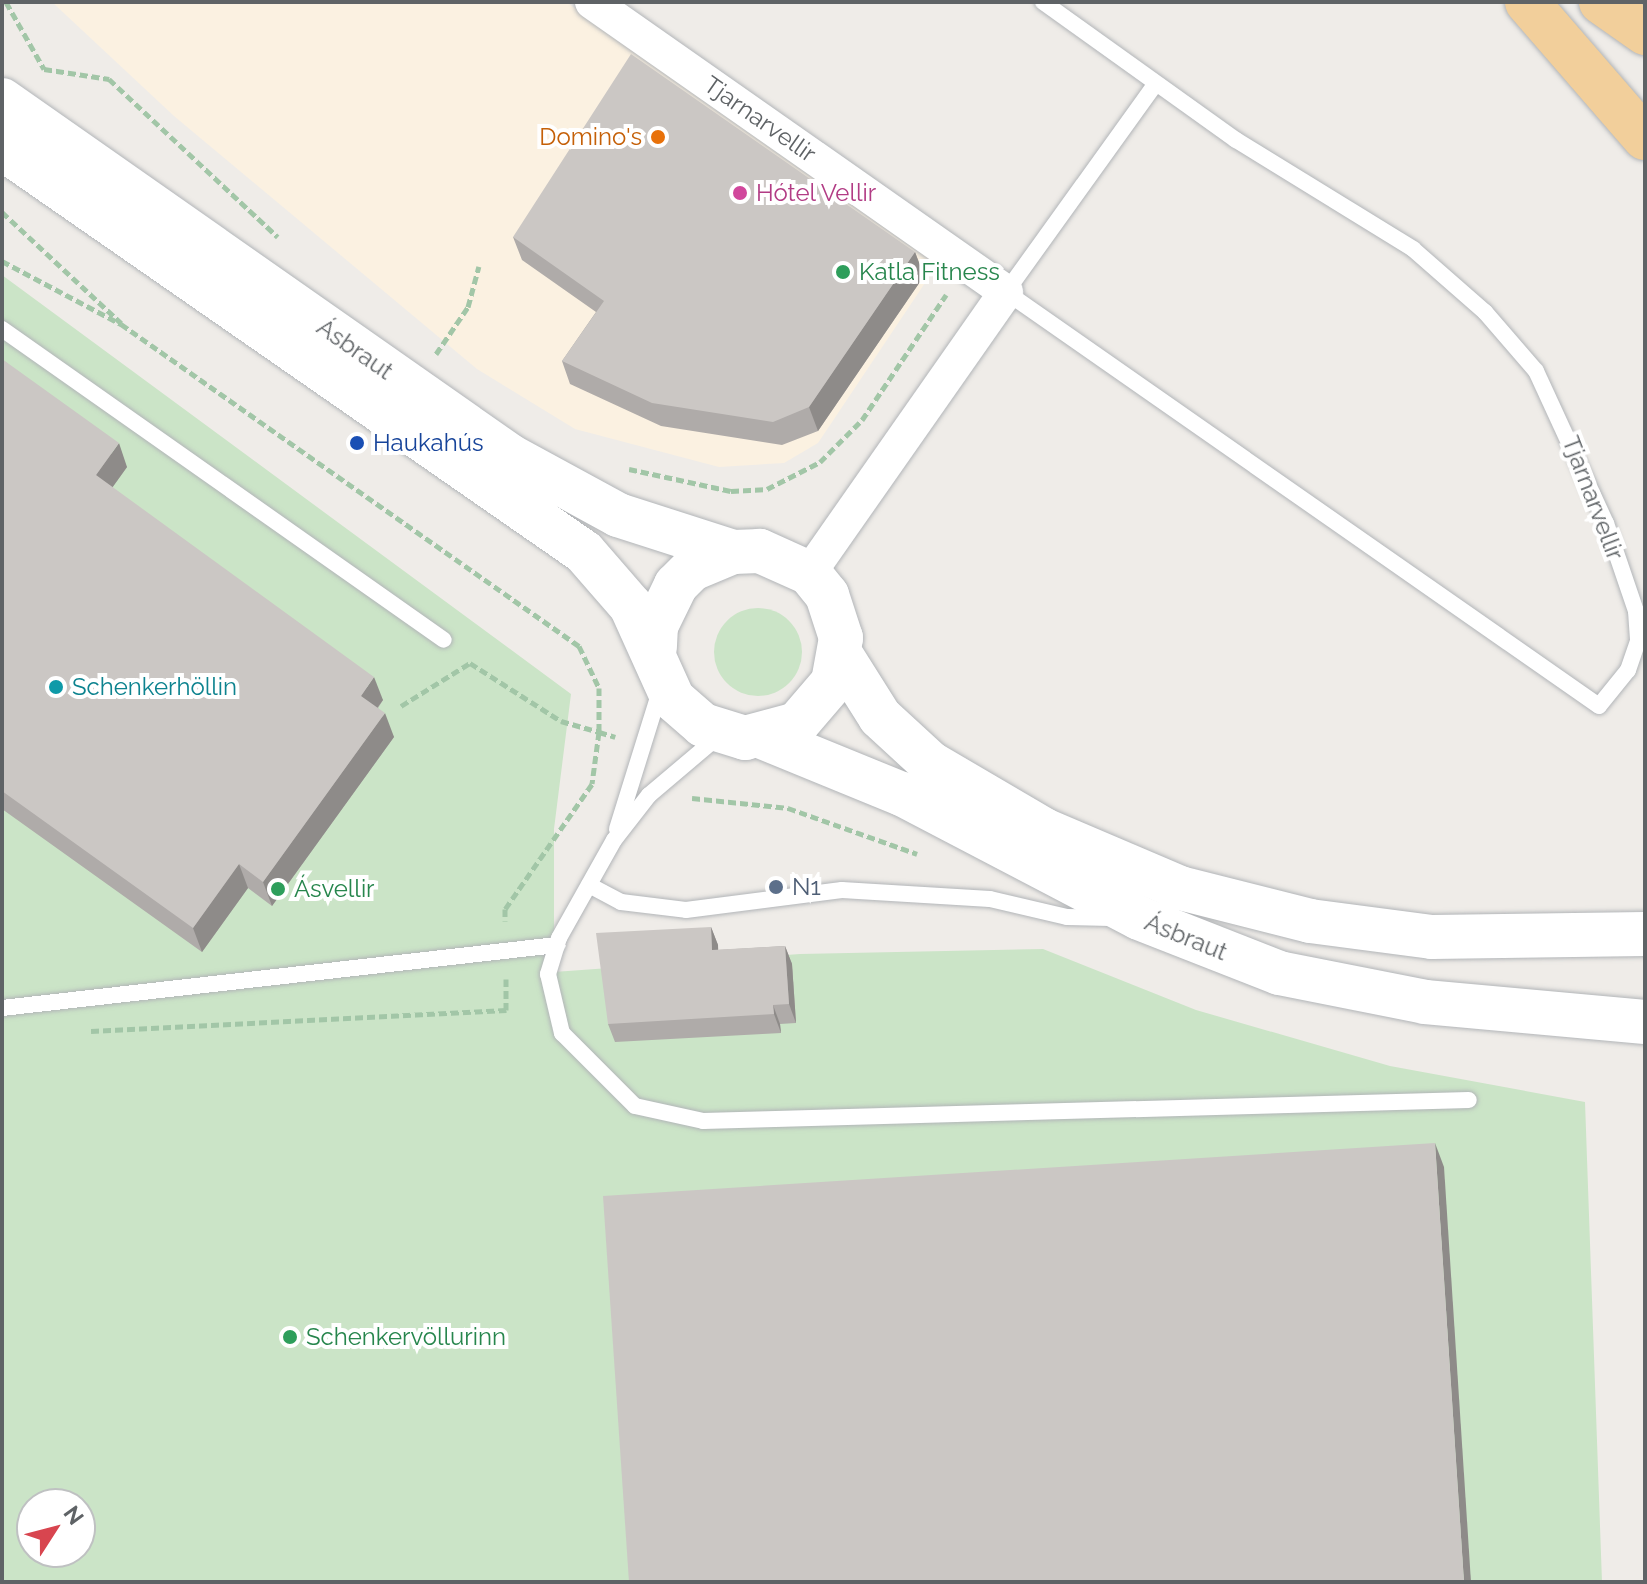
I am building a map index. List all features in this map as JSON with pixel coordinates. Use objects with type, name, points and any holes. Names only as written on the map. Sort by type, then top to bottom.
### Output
[{"type":"highway","points":[[1527,2],[1645,138]]},
{"type":"highway","points":[[1601,2],[1645,33]]},
{"type":"street","name":"Tjarnarvellir","points":[[592,2],[1006,292]]},
{"type":"street","name":"Ásbraut","points":[[2,100],[510,456],[618,515],[733,552]]},
{"type":"street","name":"Ásbraut","points":[[2,148],[584,552],[631,606],[659,665]]},
{"type":"street","points":[[809,573],[1006,292]]},
{"type":"street","points":[[760,551],[809,573],[839,621],[841,655],[820,704],[797,724],[742,735],[686,714],[659,665],[676,585],[692,569],[733,552],[760,551]]},
{"type":"street","name":"Ásbraut","points":[[841,655],[880,717],[930,763],[1044,830],[1180,888],[1310,921],[1432,937],[1645,934]]},
{"type":"street","name":"Ásbraut","points":[[742,735],[902,794],[1139,918],[1279,973],[1354,990],[1645,1022]]},
{"type":"lane","name":"Tjarnarvellir","points":[[1006,292],[1599,706],[1628,670],[1638,641],[1636,611],[1600,509],[1536,371],[1485,312],[1413,249],[1155,85],[1043,2]]},
{"type":"lane","points":[[1006,292],[1155,85]]},
{"type":"lane","points":[[2,329],[444,640]]},
{"type":"lane","points":[[614,840],[659,665]]},
{"type":"lane","points":[[742,735],[649,795],[614,840],[557,945],[548,974],[552,1003],[585,1061],[635,1106],[703,1121],[1469,1100]]},
{"type":"lane","points":[[589,885],[621,902],[686,910],[842,890],[990,899],[1067,917],[1139,918]]},
{"type":"lane","points":[[2,1008],[557,945]]},
{"type":"path","points":[[6,2],[44,69],[109,79],[283,243]]},
{"type":"path","points":[[2,212],[121,324]]},
{"type":"path","points":[[2,261],[121,324],[579,646],[599,688],[599,732]]},
{"type":"path","points":[[613,464],[731,491],[767,489],[820,462],[862,420],[967,264]]},
{"type":"path","points":[[433,358],[468,307],[479,266]]},
{"type":"path","points":[[421,351],[444,366]]},
{"type":"path","points":[[401,706],[470,663],[561,721],[599,732],[622,744]]},
{"type":"path","points":[[676,792],[788,808],[928,859]]},
{"type":"shaded area","points":[[52,2],[566,2],[939,262],[818,443],[784,463],[719,467],[575,429],[477,369],[174,116]]},
{"type":"green space","name":"Ásvellir","points":[[2,275],[571,694],[554,829],[554,972],[800,954],[1043,949],[1196,1010],[1390,1066],[1585,1102],[1602,1582],[2,1582]]},
{"type":"green space","points":[[758,608],[775,611],[789,621],[799,635],[802,652],[799,669],[789,683],[775,693],[758,696],[741,693],[727,683],[717,669],[714,652],[717,635],[727,621],[741,611]]},
{"type":"building","points":[[631,54],[915,252],[809,407],[773,422],[652,403],[562,361],[604,301],[513,237]]},
{"type":"building","points":[[2,359],[119,443],[96,475],[374,677],[361,696],[385,713],[263,882],[239,864],[193,928],[2,791]]},
{"type":"building","points":[[711,927],[712,950],[785,946],[789,1004],[773,1005],[774,1014],[608,1024],[596,933]]},
{"type":"building","points":[[1435,1143],[1464,1582],[629,1582],[603,1196]]},
{"type":"place","name":"Domino's","points":[[658,137]]},
{"type":"place","name":"Hótel Vellir","points":[[740,193]]},
{"type":"place","name":"Katla Fitness","points":[[843,272]]},
{"type":"place","name":"Haukahús","points":[[357,443]]},
{"type":"place","name":"Schenkerhöllin","points":[[56,687]]},
{"type":"place","name":"N1","points":[[776,887]]},
{"type":"place","name":"Ásvellir","points":[[278,889]]},
{"type":"place","name":"Schenkervöllurinn","points":[[290,1337]]}]
